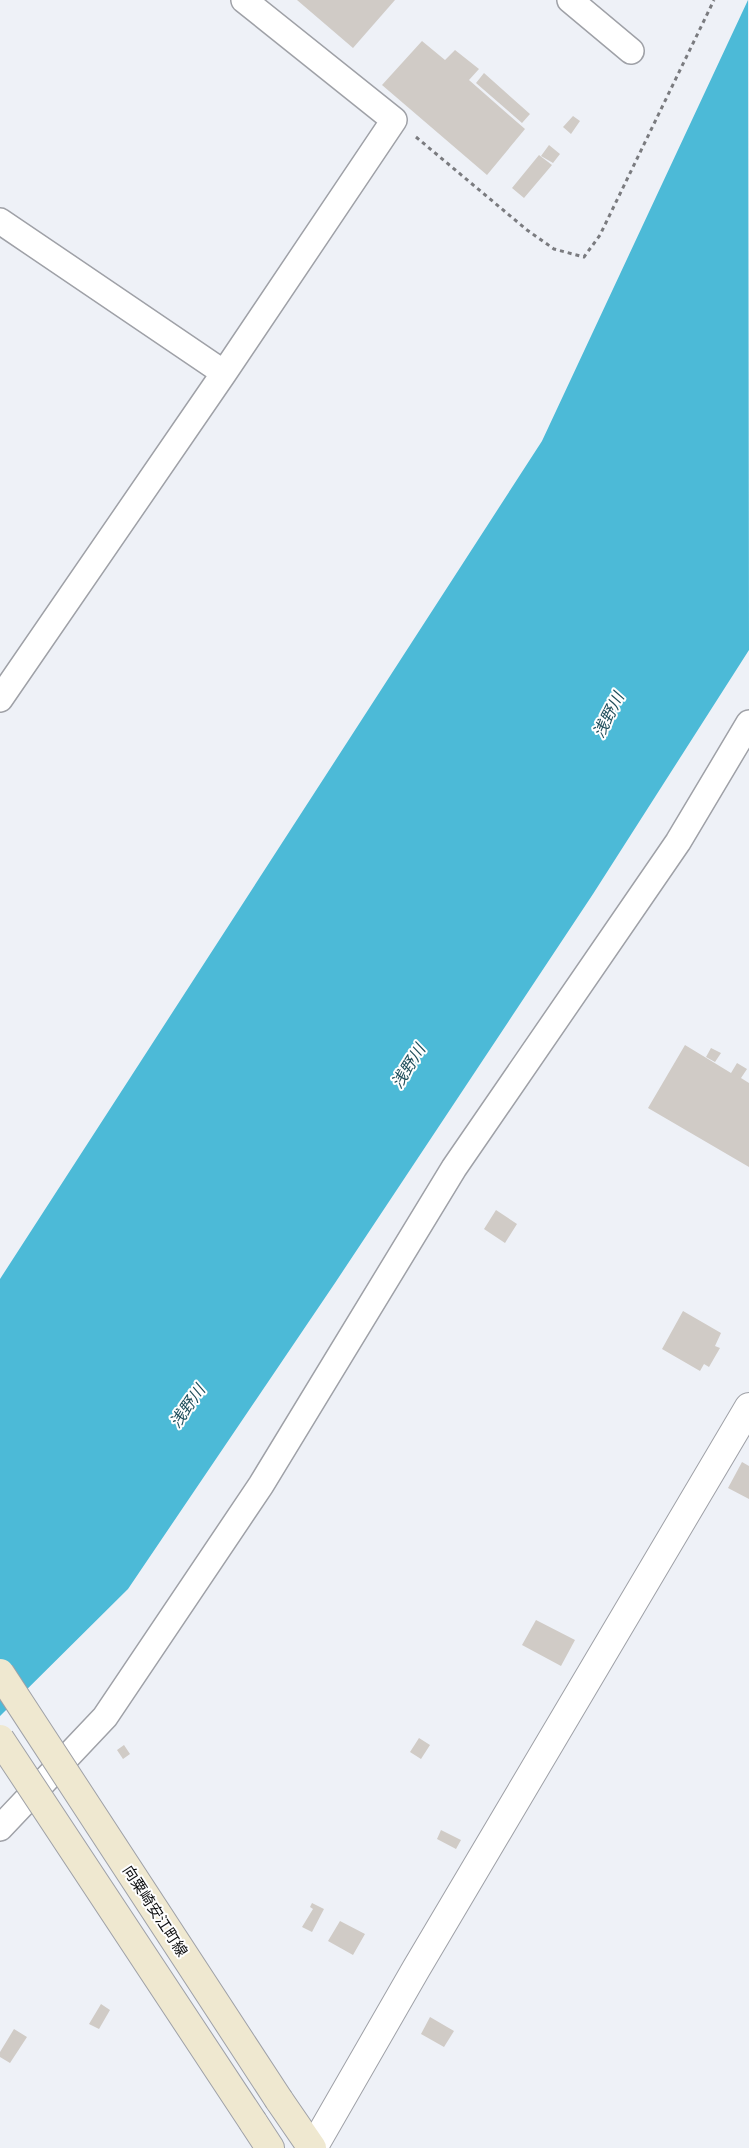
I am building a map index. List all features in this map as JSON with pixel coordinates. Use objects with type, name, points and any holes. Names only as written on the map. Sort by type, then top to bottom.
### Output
[{"type":"main road","name":"向粟崎安江町線","points":[[0,1672],[312,2148]]},
{"type":"main road","points":[[0,1740],[270,2148]]},
{"type":"street","points":[[0,698],[224,373],[394,120],[244,0]]},
{"type":"street","points":[[570,0],[631,51]]},
{"type":"street","points":[[0,221],[224,373]]},
{"type":"street","points":[[0,1828],[105,1717],[261,1485],[454,1168],[678,842],[749,723]]},
{"type":"street","points":[[312,2148],[749,1407]]},
{"type":"path","points":[[394,120],[527,230],[554,249],[584,257],[600,235],[714,0]]},
{"type":"water","name":"浅野川","points":[[748,0],[749,650],[593,894],[335,1283],[128,1589],[0,1716],[0,1279],[542,441]]},
{"type":"building","points":[[297,0],[395,0],[353,48]]},
{"type":"building","points":[[422,41],[445,60],[455,50],[479,69],[469,80],[525,129],[487,175],[382,85]]},
{"type":"building","points":[[484,73],[530,114],[522,123],[476,83]]},
{"type":"building","points":[[573,116],[580,121],[571,134],[563,127]]},
{"type":"building","points":[[549,145],[560,154],[553,163],[541,156]]},
{"type":"building","points":[[539,155],[552,165],[524,198],[512,188]]},
{"type":"building","points":[[685,1045],[731,1073],[737,1063],[747,1069],[741,1078],[749,1083],[749,1167],[648,1108]]},
{"type":"building","points":[[711,1048],[721,1053],[715,1062],[706,1057]]},
{"type":"building","points":[[496,1210],[517,1224],[505,1243],[484,1229]]},
{"type":"building","points":[[683,1311],[721,1333],[715,1346],[720,1348],[709,1367],[704,1364],[700,1371],[662,1349]]},
{"type":"building","points":[[742,1462],[749,1466],[749,1499],[728,1488]]},
{"type":"building","points":[[536,1620],[575,1640],[561,1666],[522,1645]]},
{"type":"building","points":[[419,1738],[430,1745],[421,1759],[410,1752]]},
{"type":"building","points":[[124,1745],[130,1754],[123,1759],[117,1750]]},
{"type":"building","points":[[441,1830],[461,1840],[456,1849],[437,1839]]},
{"type":"building","points":[[312,1903],[324,1909],[312,1932],[302,1927],[313,1909],[310,1907]]},
{"type":"building","points":[[340,1921],[365,1934],[353,1955],[328,1941]]},
{"type":"building","points":[[101,2004],[110,2010],[99,2029],[89,2024]]},
{"type":"building","points":[[430,2017],[454,2031],[444,2047],[421,2034]]},
{"type":"building","points":[[14,2029],[27,2037],[10,2063],[0,2057],[0,2052]]}]
